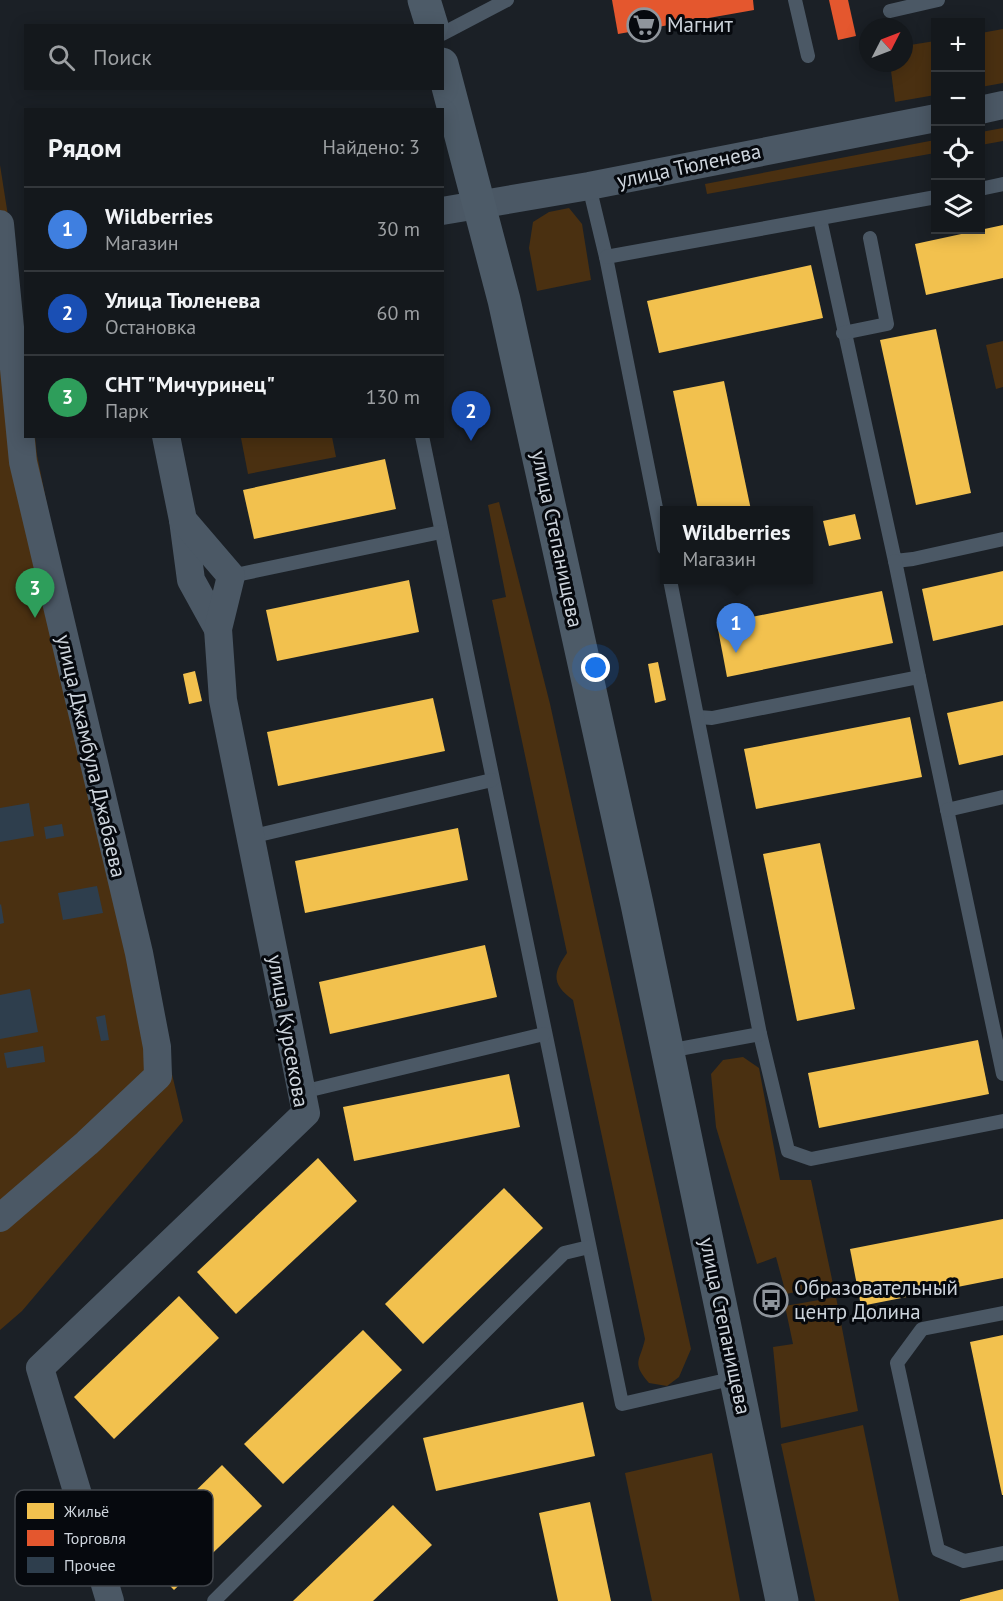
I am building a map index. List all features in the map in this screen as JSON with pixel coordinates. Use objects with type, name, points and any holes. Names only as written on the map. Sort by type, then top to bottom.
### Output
[{"type":"street","points":[[424,0],[431,24]]},
{"type":"street","name":"улица Степанищева","points":[[444,72],[494,255],[668,1051],[782,1601]]},
{"type":"street","points":[[985,109],[1003,105]]},
{"type":"street","name":"улица Тюленева","points":[[444,211],[589,186],[931,119]]},
{"type":"street","name":"улица Джамбула Джабаева","points":[[0,224],[16,300],[23,462],[139,953],[157,1047],[158,1076],[87,1143],[0,1218]]},
{"type":"street","points":[[166,438],[183,520],[191,580],[218,629]]},
{"type":"street","points":[[183,520],[231,576]]},
{"type":"street","name":"улица Курсекова","points":[[77,1490],[40,1368],[306,1113],[223,700],[218,629],[231,576]]},
{"type":"street","name":"улица Курсекова","points":[[106,1586],[111,1601]]},
{"type":"lane","points":[[444,33],[507,0]]},
{"type":"lane","points":[[795,0],[808,56]]},
{"type":"lane","points":[[890,11],[938,0]]},
{"type":"lane","points":[[985,188],[1003,184]]},
{"type":"lane","points":[[589,186],[606,257],[660,528]]},
{"type":"lane","points":[[606,257],[931,198]]},
{"type":"lane","points":[[820,219],[1003,1074]]},
{"type":"lane","points":[[843,333],[887,324],[870,238]]},
{"type":"lane","points":[[422,438],[622,1404],[735,1378]]},
{"type":"lane","points":[[231,576],[441,532]]},
{"type":"lane","points":[[895,561],[1003,539]]},
{"type":"lane","points":[[671,584],[760,1034],[788,1151],[811,1159],[1003,1121]]},
{"type":"lane","points":[[698,717],[712,718],[919,677]]},
{"type":"lane","points":[[250,837],[492,780]]},
{"type":"lane","points":[[947,810],[1003,797]]},
{"type":"lane","points":[[302,1092],[544,1034]]},
{"type":"lane","points":[[668,1051],[760,1034]]},
{"type":"lane","points":[[219,1599],[564,1253],[589,1247]]},
{"type":"lane","points":[[1003,1313],[922,1329],[897,1363],[938,1550],[964,1561],[1003,1552]]},
{"type":"shaded area","points":[[1003,29],[1003,83],[985,86],[985,72],[985,32]]},
{"type":"shaded area","points":[[931,42],[931,96],[895,102],[891,72],[913,72],[913,45]]},
{"type":"shaded area","points":[[1003,128],[1003,141],[985,144],[985,131]]},
{"type":"shaded area","points":[[931,141],[931,154],[707,194],[705,184]]},
{"type":"shaded area","points":[[0,165],[17,273],[24,337],[24,438],[35,438],[103,781],[183,1121],[22,1311],[0,1330]]},
{"type":"shaded area","points":[[569,208],[582,224],[591,280],[537,291],[529,248],[533,222],[549,212]]},
{"type":"shaded area","points":[[1003,341],[1003,387],[996,389],[986,345]]},
{"type":"shaded area","points":[[241,438],[332,438],[336,457],[248,474]]},
{"type":"shaded area","points":[[499,502],[550,704],[691,1349],[679,1377],[667,1386],[649,1383],[640,1370],[638,1362],[645,1339],[573,1000],[561,989],[556,978],[567,953],[492,600],[506,597],[488,505]]},
{"type":"shaded area","points":[[743,1057],[759,1068],[780,1180],[811,1180],[833,1284],[786,1294],[776,1257],[757,1264],[716,1127],[711,1074],[723,1060]]},
{"type":"shaded area","points":[[836,1297],[858,1411],[781,1428],[773,1347],[793,1344],[785,1306]]},
{"type":"shaded area","points":[[863,1425],[899,1601],[815,1601],[781,1444]]},
{"type":"shaded area","points":[[712,1453],[740,1601],[652,1601],[625,1473]]},
{"type":"building: Жильё","points":[[1003,225],[1003,278],[926,295],[915,244],[961,234],[985,234],[985,229]]},
{"type":"building: Жильё","points":[[811,265],[823,318],[659,353],[647,301]]},
{"type":"building: Жильё","points":[[936,329],[971,493],[916,505],[880,340]]},
{"type":"building: Жильё","points":[[724,381],[750,506],[697,506],[673,391]]},
{"type":"building: Жильё","points":[[385,459],[396,509],[254,539],[243,490]]},
{"type":"building: Жильё","points":[[855,514],[861,539],[829,546],[823,521]]},
{"type":"building: Жильё","points":[[1003,571],[1003,625],[933,641],[922,589]]},
{"type":"building: Жильё","points":[[409,580],[419,632],[277,661],[266,610]]},
{"type":"building: Жильё","points":[[882,591],[893,643],[727,677],[717,624]]},
{"type":"building: Жильё","points":[[658,662],[666,700],[655,703],[648,664]]},
{"type":"building: Жильё","points":[[195,671],[202,701],[189,704],[183,674]]},
{"type":"building: Жильё","points":[[433,698],[445,751],[278,786],[267,732]]},
{"type":"building: Жильё","points":[[1003,701],[1003,755],[959,765],[947,713]]},
{"type":"building: Жильё","points":[[910,717],[922,777],[756,809],[744,749]]},
{"type":"building: Жильё","points":[[458,828],[468,880],[305,913],[295,861]]},
{"type":"building: Жильё","points":[[820,843],[855,1009],[797,1021],[763,854]]},
{"type":"building: Жильё","points":[[485,945],[497,997],[330,1034],[319,982]]},
{"type":"building: Жильё","points":[[978,1040],[989,1094],[819,1128],[808,1073]]},
{"type":"building: Жильё","points":[[509,1074],[520,1127],[354,1161],[343,1107]]},
{"type":"building: Жильё","points":[[318,1158],[357,1201],[236,1314],[197,1272]]},
{"type":"building: Жильё","points":[[504,1188],[543,1228],[423,1344],[385,1304]]},
{"type":"building: Жильё","points":[[1003,1219],[1003,1278],[861,1306],[850,1249]]},
{"type":"building: Жильё","points":[[179,1296],[219,1338],[114,1439],[74,1397]]},
{"type":"building: Жильё","points":[[363,1330],[402,1370],[283,1484],[244,1444]]},
{"type":"building: Жильё","points":[[1003,1335],[1003,1495],[1002,1495],[970,1342]]},
{"type":"building: Жильё","points":[[583,1402],[595,1456],[436,1491],[423,1438]]},
{"type":"building: Жильё","points":[[222,1465],[262,1506],[213,1553],[213,1490],[196,1490]]},
{"type":"building: Жильё","points":[[590,1502],[611,1601],[558,1601],[539,1513]]},
{"type":"building: Жильё","points":[[393,1505],[432,1545],[373,1601],[293,1601]]},
{"type":"building: Жильё","points":[[1003,1589],[1003,1601],[960,1601],[960,1600]]},
{"type":"building: Торговля","name":"Магнит","points":[[612,0],[753,0],[754,10],[618,34]]},
{"type":"building: Торговля","points":[[829,0],[848,0],[856,36],[838,40]]},
{"type":"building: Прочее","points":[[29,803],[34,836],[0,842],[0,808]]},
{"type":"building: Прочее","points":[[62,824],[64,836],[46,839],[44,827]]},
{"type":"building: Прочее","points":[[97,886],[103,913],[63,920],[58,893]]},
{"type":"building: Прочее","points":[[0,905],[4,923],[0,924]]},
{"type":"building: Прочее","points":[[30,989],[38,1032],[0,1039],[0,995]]},
{"type":"building: Прочее","points":[[105,1015],[109,1040],[101,1041],[96,1017]]},
{"type":"building: Прочее","points":[[43,1046],[45,1062],[7,1068],[4,1053]]},
{"type":"place","name":"Магнит","points":[[644,25]]},
{"type":"place","name":"Улица Тюленева","points":[[471,441]]},
{"type":"place","name":"СНТ \"Мичуринец\"","points":[[35,618]]},
{"type":"place","name":"Wildberries","points":[[736,653]]},
{"type":"place","name":"Образовательный центр Долина","points":[[771,1300]]}]
